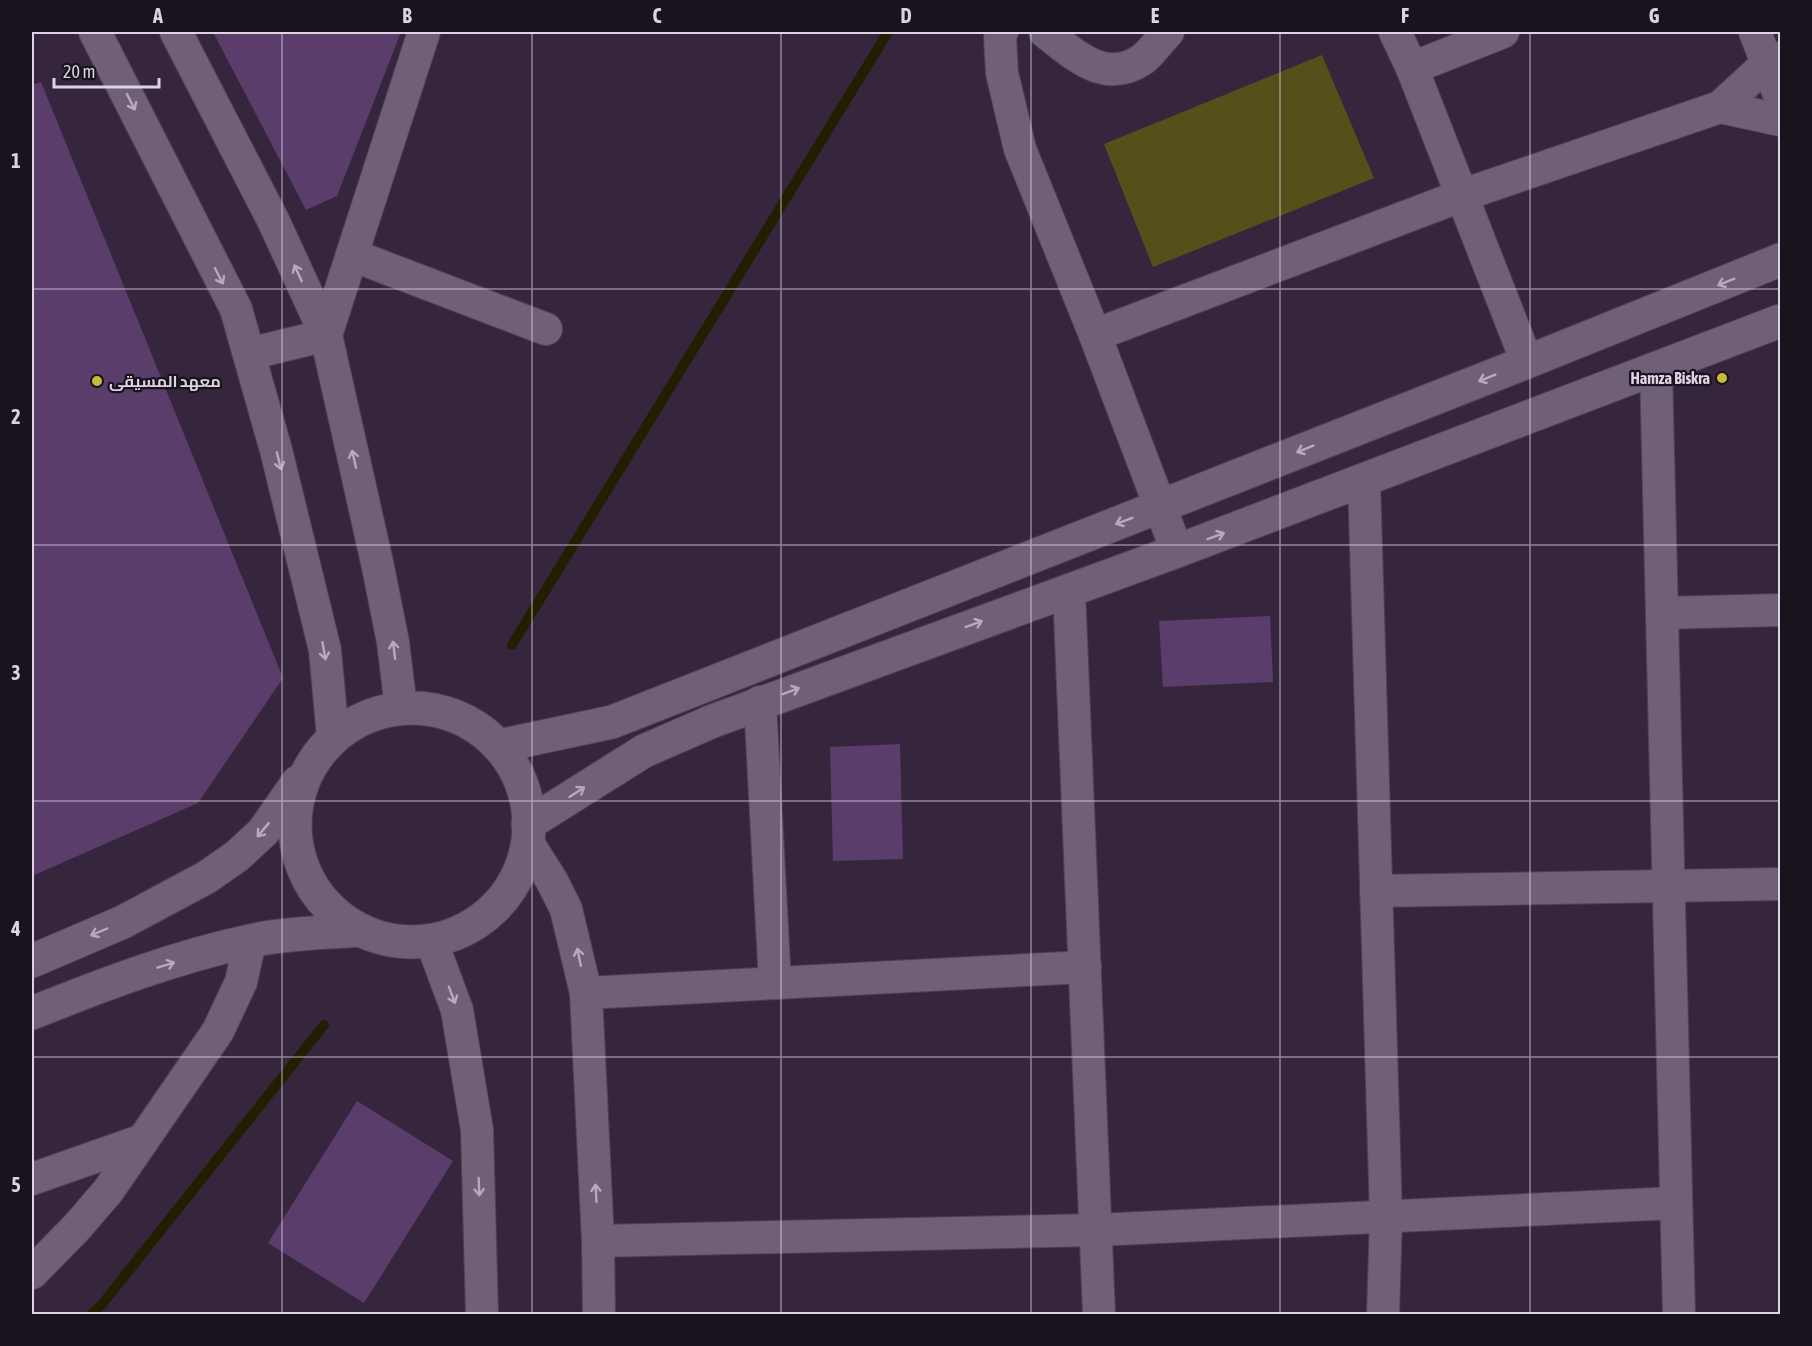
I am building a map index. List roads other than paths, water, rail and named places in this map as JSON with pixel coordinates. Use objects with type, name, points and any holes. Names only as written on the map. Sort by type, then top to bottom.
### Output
[{"type":"street","points":[[95,32],[236,309],[276,450],[325,650],[333,737]]},
{"type":"street","points":[[176,32],[273,220],[326,335],[393,642],[401,708]]},
{"type":"street","points":[[326,335],[423,32]]},
{"type":"street","points":[[1002,32],[1000,37],[1002,73],[1020,149],[1095,335],[1177,551]]},
{"type":"street","points":[[1045,32],[1080,59],[1101,69],[1119,69],[1143,58],[1168,32]]},
{"type":"street","points":[[1395,32],[1412,68],[1463,195],[1527,362]]},
{"type":"street","points":[[1412,68],[1503,32]]},
{"type":"street","points":[[1755,32],[1774,61],[1780,97]]},
{"type":"street","points":[[1095,335],[1463,195],[1720,107],[1774,61]]},
{"type":"street","points":[[1720,107],[1780,120]]},
{"type":"street","points":[[352,255],[546,329]]},
{"type":"street","points":[[500,746],[612,722],[1780,260]]},
{"type":"street","points":[[528,833],[644,751],[760,702],[1177,551],[1780,321]]},
{"type":"street","points":[[249,354],[326,335]]},
{"type":"street","points":[[1656,369],[1679,1314]]},
{"type":"street","points":[[1364,480],[1386,1217],[1383,1314]]},
{"type":"street","points":[[1069,590],[1099,1314]]},
{"type":"street","points":[[1662,613],[1780,610]]},
{"type":"street","points":[[760,702],[775,983]]},
{"type":"street","points":[[32,961],[123,922],[222,867],[263,832],[310,766],[333,737],[365,717],[401,708],[438,710],[472,724],[500,746],[518,775],[528,808],[528,833],[516,878],[495,907],[465,929],[431,940],[394,940],[359,930],[328,908],[306,877],[303,868],[295,840],[296,802],[310,766]]},
{"type":"street","points":[[528,833],[566,909],[586,993],[598,1241],[599,1314]]},
{"type":"street","points":[[1376,891],[1780,885]]},
{"type":"street","points":[[32,1013],[113,981],[250,941],[280,936],[359,930]]},
{"type":"street","points":[[431,940],[457,1010],[477,1130],[482,1314]]},
{"type":"street","points":[[32,1273],[108,1191],[218,1032],[241,982],[250,941]]},
{"type":"street","points":[[586,993],[1084,967]]},
{"type":"street","points":[[32,1179],[143,1140]]},
{"type":"street","points":[[598,1241],[1095,1230],[1676,1203]]},
{"type":"waterway","points":[[512,645],[888,32]]},
{"type":"waterway","points":[[92,1314],[324,1025]]},
{"type":"place","name":"Hamza Biskra","points":[[1722,378]]},
{"type":"place","name":"معهد المسيقى","points":[[97,381]]}]
